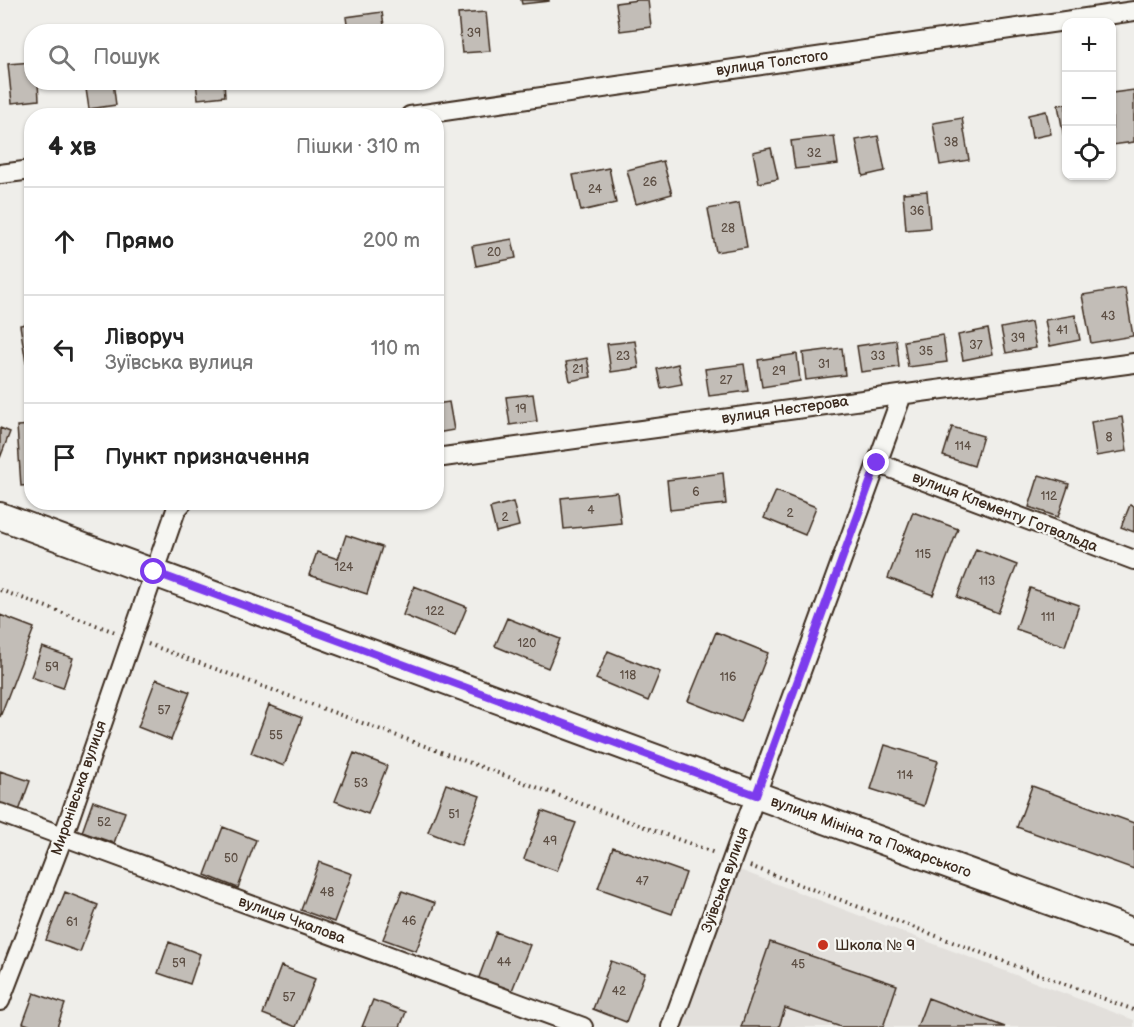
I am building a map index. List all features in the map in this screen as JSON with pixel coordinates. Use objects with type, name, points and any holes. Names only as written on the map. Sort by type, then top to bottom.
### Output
[{"type":"street","name":"вулиця Толстого","points":[[444,111],[1134,11]]},
{"type":"street","points":[[0,174],[24,171]]},
{"type":"street","name":"вулиця Нестерова","points":[[444,457],[1134,363]]},
{"type":"street","name":"Зуївська вулиця","points":[[671,1027],[902,394]]},
{"type":"street","name":"вулиця Клементу Готвальда","points":[[877,463],[1134,560]]},
{"type":"street","points":[[154,572],[176,510]]},
{"type":"street","name":"вулиця Мініна та Пожарського","points":[[0,516],[1134,932]]},
{"type":"street","name":"Миронівська вулиця","points":[[0,1001],[63,837],[154,572]]},
{"type":"street","name":"вулиця Чкалова","points":[[0,813],[583,1027]]},
{"type":"path","points":[[0,590],[732,859],[1134,1010]]},
{"type":"shaded area","name":"Школа № 9","points":[[737,869],[1134,1020],[1134,1027],[680,1027]]},
{"type":"building","points":[[521,0],[549,0],[549,1],[522,4]]},
{"type":"building","points":[[648,0],[651,27],[620,31],[616,3]]},
{"type":"building","points":[[382,12],[384,24],[347,24],[346,17]]},
{"type":"building","points":[[486,12],[490,51],[462,53],[458,14]]},
{"type":"building","points":[[24,63],[24,90],[38,90],[39,100],[12,103],[8,64]]},
{"type":"building","points":[[86,90],[114,90],[116,105],[89,108]]},
{"type":"building","points":[[197,90],[225,90],[225,96],[198,99]]},
{"type":"building","points":[[1134,90],[1134,142],[1116,144],[1116,92]]},
{"type":"building","points":[[1062,104],[1062,126],[1058,105]]},
{"type":"building","points":[[1046,111],[1051,134],[1032,138],[1028,115]]},
{"type":"building","points":[[962,118],[969,160],[940,165],[933,123]]},
{"type":"building","points":[[834,136],[838,164],[795,169],[791,141]]},
{"type":"building","points":[[878,136],[885,171],[863,176],[856,140]]},
{"type":"building","points":[[771,148],[778,179],[759,183],[753,152]]},
{"type":"building","points":[[663,161],[672,194],[636,204],[627,170]]},
{"type":"building","points":[[609,168],[616,203],[581,211],[573,175]]},
{"type":"building","points":[[927,191],[930,228],[906,230],[903,193]]},
{"type":"building","points":[[739,203],[747,247],[716,252],[708,209]]},
{"type":"building","points":[[512,239],[516,258],[476,266],[472,246]]},
{"type":"building","points":[[1125,288],[1133,336],[1091,343],[1082,295]]},
{"type":"building","points":[[1075,315],[1080,340],[1050,346],[1045,320]]},
{"type":"building","points":[[1031,322],[1036,348],[1006,353],[1001,328]]},
{"type":"building","points":[[24,324],[24,350],[20,325]]},
{"type":"building","points":[[988,329],[993,354],[963,360],[958,335]]},
{"type":"building","points":[[943,335],[947,362],[908,367],[904,341]]},
{"type":"building","points":[[896,340],[899,367],[861,372],[857,346]]},
{"type":"building","points":[[635,341],[639,368],[611,372],[607,344]]},
{"type":"building","points":[[842,348],[845,375],[806,380],[803,353]]},
{"type":"building","points":[[797,354],[800,381],[762,387],[758,360]]},
{"type":"building","points":[[587,358],[591,377],[570,381],[566,362]]},
{"type":"building","points":[[678,364],[682,384],[661,388],[657,369]]},
{"type":"building","points":[[744,364],[748,391],[709,396],[705,369]]},
{"type":"building","points":[[533,394],[537,421],[510,425],[506,397]]},
{"type":"building","points":[[449,402],[454,430],[444,432],[444,403]]},
{"type":"building","points":[[1122,417],[1127,451],[1096,456],[1091,422]]},
{"type":"building","points":[[17,426],[24,426],[24,486],[21,486]]},
{"type":"building","points":[[952,427],[983,436],[974,466],[943,456]]},
{"type":"building","points":[[0,428],[10,432],[0,458]]},
{"type":"building","points":[[723,473],[726,504],[670,510],[667,480]]},
{"type":"building","points":[[1039,475],[1069,484],[1058,517],[1029,507]]},
{"type":"building","points":[[776,491],[816,507],[805,535],[764,518]]},
{"type":"building","points":[[617,492],[621,523],[564,529],[561,498]]},
{"type":"building","points":[[513,502],[519,526],[496,532],[490,508]]},
{"type":"building","points":[[1130,505],[1134,506],[1134,532],[1121,527]]},
{"type":"building","points":[[913,512],[958,529],[933,595],[888,578]]},
{"type":"building","points":[[346,535],[382,547],[367,594],[309,575],[317,552],[338,559]]},
{"type":"building","points":[[976,549],[1017,565],[998,613],[957,597]]},
{"type":"building","points":[[414,586],[467,607],[455,636],[403,615]]},
{"type":"building","points":[[1030,588],[1079,605],[1065,646],[1016,629]]},
{"type":"building","points":[[0,615],[34,628],[0,717]]},
{"type":"building","points":[[507,618],[560,639],[548,668],[495,646]]},
{"type":"building","points":[[716,632],[768,653],[741,722],[688,701]]},
{"type":"building","points":[[42,647],[73,658],[63,688],[31,677]]},
{"type":"building","points":[[608,651],[660,672],[648,701],[596,679]]},
{"type":"building","points":[[156,679],[190,692],[171,740],[138,727]]},
{"type":"building","points":[[269,705],[302,718],[284,766],[251,753]]},
{"type":"building","points":[[885,745],[938,761],[924,806],[871,789]]},
{"type":"building","points":[[354,753],[387,766],[368,814],[335,801]]},
{"type":"building","points":[[0,771],[30,781],[19,811],[0,805]]},
{"type":"building","points":[[446,784],[480,796],[461,845],[428,832]]},
{"type":"building","points":[[1032,786],[1134,823],[1134,869],[1017,827]]},
{"type":"building","points":[[93,801],[125,812],[114,843],[82,832]]},
{"type":"building","points":[[542,811],[576,823],[557,871],[524,859]]},
{"type":"building","points":[[223,827],[256,840],[238,888],[205,875]]},
{"type":"building","points":[[613,847],[686,873],[672,914],[598,888]]},
{"type":"building","points":[[319,862],[352,874],[334,922],[301,910]]},
{"type":"building","points":[[402,891],[435,903],[416,951],[383,939]]},
{"type":"building","points":[[65,892],[98,905],[80,952],[46,940]]},
{"type":"building","points":[[496,932],[530,945],[511,993],[478,980]]},
{"type":"building","points":[[169,942],[200,954],[190,984],[158,973]]},
{"type":"building","points":[[770,942],[897,985],[883,1027],[841,1027],[785,1008],[779,1027],[741,1027]]},
{"type":"building","points":[[611,961],[645,973],[626,1022],[593,1009]]},
{"type":"building","points":[[281,966],[315,979],[296,1027],[263,1014]]},
{"type":"building","points":[[34,993],[65,1004],[57,1027],[35,1027],[23,1023]]},
{"type":"building","points":[[928,998],[1005,1027],[917,1027]]},
{"type":"building","points":[[373,1000],[406,1012],[400,1027],[362,1027]]},
{"type":"place","name":"Школа № 9","points":[[823,945]]},
{"type":"route","points":[[154,572],[756,795],[877,463]]}]
